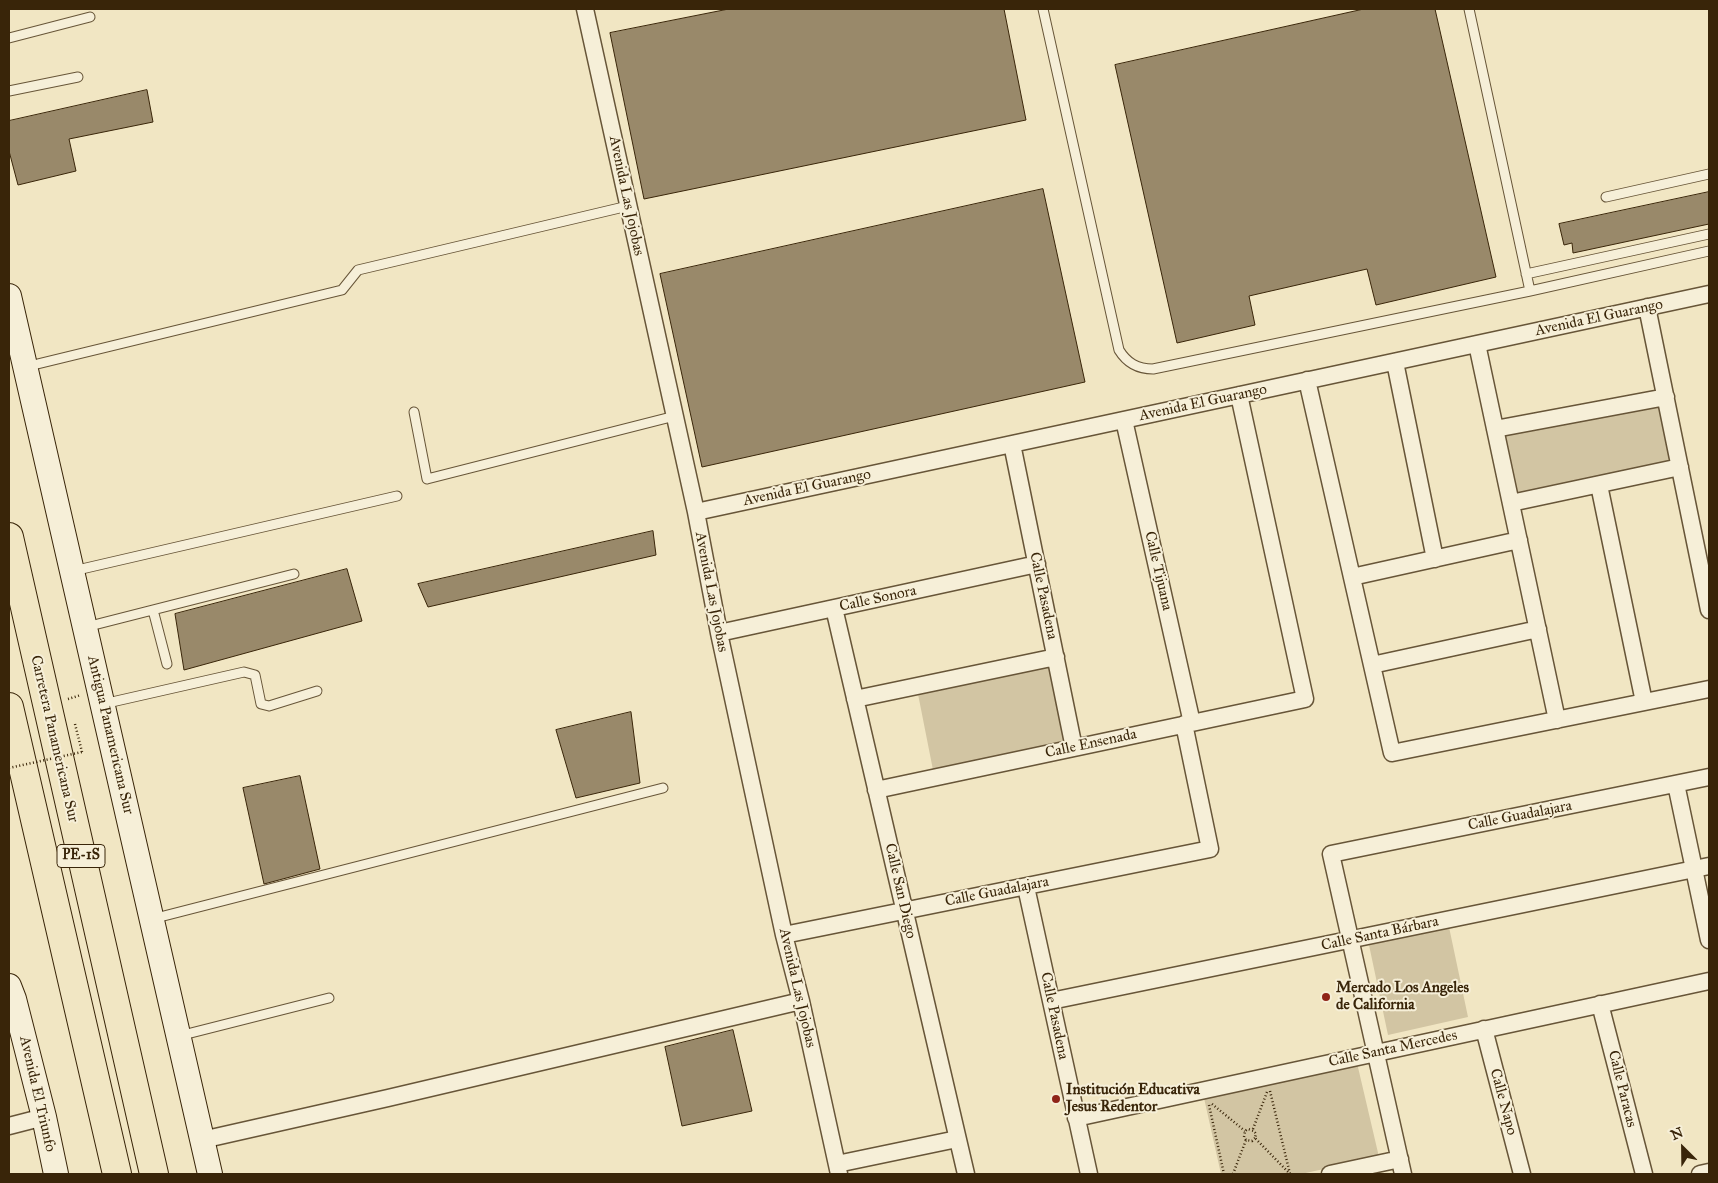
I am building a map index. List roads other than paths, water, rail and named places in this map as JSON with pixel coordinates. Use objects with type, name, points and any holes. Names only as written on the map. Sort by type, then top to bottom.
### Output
[{"type":"highway","name":"Carretera Panamericana Sur","points":[[9,537],[154,1174]]},
{"type":"highway","name":"PE-1S","points":[[9,707],[117,1174]]},
{"type":"main road","name":"Antigua Panamericana Sur","points":[[9,296],[85,627],[92,699],[151,919],[210,1174]]},
{"type":"main road","name":"Avenida El Triunfo","points":[[9,986],[44,1117],[56,1174]]},
{"type":"street","name":"Avenida Las Jojobas","points":[[585,9],[696,512],[719,633],[784,935],[838,1169]]},
{"type":"street","name":"Avenida El Guarango","points":[[696,512],[1709,294]]},
{"type":"street","points":[[1647,307],[1709,605]]},
{"type":"street","points":[[1477,344],[1557,720]]},
{"type":"street","points":[[1395,362],[1435,559]]},
{"type":"street","points":[[1307,380],[1392,754],[1709,689]]},
{"type":"street","name":"Calle Ensenada","points":[[876,790],[1306,699],[1239,395]]},
{"type":"street","points":[[1495,429],[1666,396]]},
{"type":"street","name":"Calle Tijuana","points":[[1124,420],[1188,724],[1210,849]]},
{"type":"street","name":"Calle Pasadena","points":[[1012,444],[1074,748]]},
{"type":"street","points":[[1511,504],[1680,467]]},
{"type":"street","points":[[1598,485],[1644,702]]},
{"type":"street","points":[[1352,577],[1519,540]]},
{"type":"street","name":"Calle Sonora","points":[[719,633],[1037,564]]},
{"type":"street","name":"Calle San Diego","points":[[834,608],[966,1174]]},
{"type":"street","points":[[1372,665],[1538,629]]},
{"type":"street","points":[[855,699],[1056,656]]},
{"type":"street","name":"Calle Guadalajara","points":[[1350,940],[1331,854],[1709,778]]},
{"type":"street","points":[[1676,784],[1702,868],[1709,940]]},
{"type":"street","name":"Calle Guadalajara","points":[[784,935],[1210,849]]},
{"type":"street","name":"Calle Santa Bárbara","points":[[1051,1000],[1702,868]]},
{"type":"street","name":"Calle Pasadena","points":[[1026,887],[1089,1174]]},
{"type":"street","points":[[1330,1174],[1401,1166],[1350,940]]},
{"type":"street","name":"Calle Santa Mercedes","points":[[1076,1118],[1709,981]]},
{"type":"street","points":[[202,1140],[800,1001]]},
{"type":"street","name":"Calle Paracas","points":[[1600,1004],[1644,1174]]},
{"type":"street","name":"Calle Napo","points":[[1484,1029],[1522,1174]]},
{"type":"street","points":[[9,1126],[44,1117]]},
{"type":"street","points":[[838,1169],[957,1139]]},
{"type":"street","points":[[1700,1174],[1709,1172]]},
{"type":"lane","points":[[1043,9],[1119,350],[1130,363],[1144,369],[1153,369],[1530,291],[1709,251]]},
{"type":"lane","points":[[1469,9],[1530,291]]},
{"type":"lane","points":[[9,38],[90,17]]},
{"type":"lane","points":[[9,91],[78,77]]},
{"type":"lane","points":[[1606,197],[1709,174]]},
{"type":"lane","points":[[24,367],[342,290],[358,270],[628,206]]},
{"type":"lane","points":[[1526,274],[1709,234]]},
{"type":"lane","points":[[414,412],[427,479],[675,416]]},
{"type":"lane","points":[[73,571],[397,496]]},
{"type":"lane","points":[[85,627],[294,574]]},
{"type":"lane","points":[[153,610],[167,664]]},
{"type":"lane","points":[[92,699],[244,672],[255,675],[262,704],[269,706],[316,692]]},
{"type":"lane","points":[[151,919],[663,788]]},
{"type":"lane","points":[[178,1036],[330,998]]},
{"type":"place","name":"Mercado Los Angeles de California","points":[[1326,997]]},
{"type":"place","name":"Institución Educativa Jesus Redentor","points":[[1056,1099]]}]
